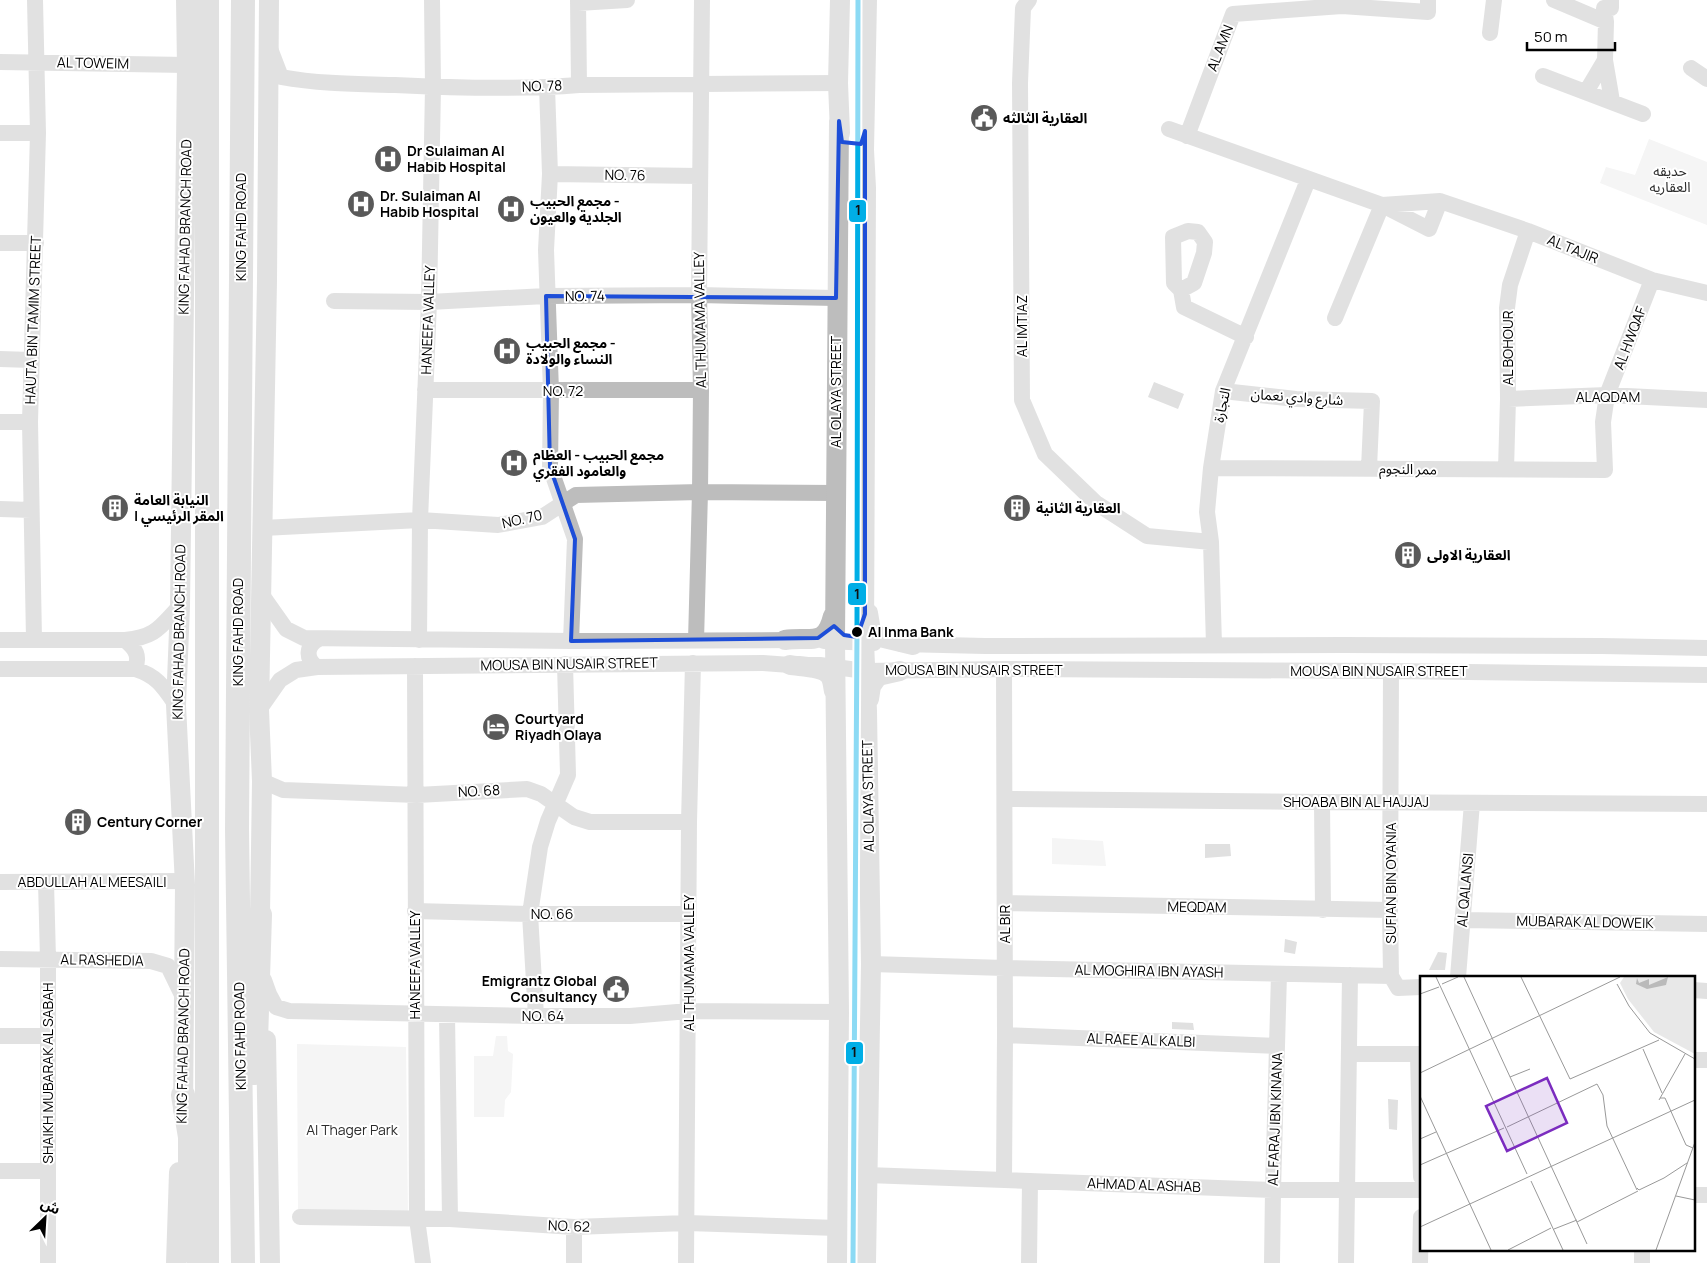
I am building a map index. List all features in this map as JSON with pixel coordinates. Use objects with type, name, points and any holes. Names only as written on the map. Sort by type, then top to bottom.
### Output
[{"type":"highway","points":[[207,0],[207,1263]]},
{"type":"highway","name":"KING FAHD ROAD","points":[[242,1262],[237,829],[243,0]]},
{"type":"highway","points":[[242,1262],[251,1208],[260,915]]},
{"type":"highway","points":[[183,1095],[190,1137],[190,1219],[193,1263]]},
{"type":"main road","name":"KING FAHAD BRANCH ROAD","points":[[176,1263],[183,1095],[185,881],[176,705],[180,606],[187,65],[186,0]]},
{"type":"main road","points":[[269,0],[259,710],[262,781],[260,915],[264,980],[270,1263]]},
{"type":"main road","name":"AL OLAYA STREET","points":[[837,1263],[839,1012],[835,641],[837,493],[836,298],[840,0]]},
{"type":"main road","name":"AL OLAYA STREET","points":[[866,1263],[871,964],[868,711],[864,642],[864,136],[867,0]]},
{"type":"main road","name":"AL OLAYA STREET","points":[[839,121],[841,136],[844,142],[858,144],[864,136]]},
{"type":"main road","points":[[864,591],[871,631],[880,637],[912,645]]},
{"type":"main road","points":[[836,602],[840,630],[848,637],[857,637],[861,634],[864,614]]},
{"type":"main road","points":[[785,640],[824,636],[830,630],[836,602]]},
{"type":"main road","points":[[790,665],[819,669],[825,672],[831,677],[836,703]]},
{"type":"main road","points":[[868,711],[874,680],[878,676],[896,671]]},
{"type":"street","name":"HAUTA BIN TAMIM STREET","points":[[34,639],[30,422],[38,133],[35,0]]},
{"type":"street","name":"HANEEFA VALLEY","points":[[419,640],[420,520],[429,302],[433,87],[432,0]]},
{"type":"street","points":[[579,85],[578,1],[627,0]]},
{"type":"street","name":"AL THUMAMA VALLEY","points":[[696,641],[701,390],[699,295],[702,0]]},
{"type":"street","name":"AL IMTIAZ","points":[[1028,0],[1023,8],[1020,84],[1022,400],[1045,454],[1096,503],[1147,536],[1211,542]]},
{"type":"street","name":"AL AMN","points":[[1187,136],[1233,14],[1342,3],[1428,12],[1428,0]]},
{"type":"street","points":[[1490,33],[1494,0]]},
{"type":"street","points":[[1554,0],[1604,12],[1605,60],[1612,101]]},
{"type":"street","name":"NO. 78","points":[[268,44],[281,77],[305,82],[433,87],[838,83]]},
{"type":"street","points":[[1586,92],[1605,60]]},
{"type":"street","name":"AL TOWEIM","points":[[0,62],[187,65]]},
{"type":"street","points":[[1699,68],[1707,79]]},
{"type":"street","points":[[1543,76],[1644,114]]},
{"type":"street","points":[[547,87],[550,174],[546,250],[546,296],[551,391],[550,467],[576,538],[572,641]]},
{"type":"street","name":"AL TAJIR","points":[[1169,129],[1382,205],[1429,229],[1440,201]]},
{"type":"street","points":[[0,133],[38,133]]},
{"type":"street","name":"NO. 76","points":[[550,174],[700,176]]},
{"type":"street","name":"التجارة","points":[[1214,645],[1211,542],[1207,512],[1211,468],[1223,391],[1308,180]]},
{"type":"street","name":"AL TAJIR","points":[[1382,205],[1440,201],[1528,231],[1652,280],[1707,293]]},
{"type":"street","points":[[1335,318],[1382,205]]},
{"type":"street","name":"AL BOHOUR","points":[[1506,470],[1508,399],[1507,318],[1510,286],[1528,231]]},
{"type":"street","points":[[0,242],[36,243]]},
{"type":"street","name":"AL HWQAF","points":[[1605,470],[1603,422],[1607,395],[1652,280]]},
{"type":"street","points":[[1181,290],[1184,307],[1246,337]]},
{"type":"street","name":"NO. 74","points":[[334,301],[429,302],[546,296],[699,295],[836,298]]},
{"type":"street","points":[[0,359],[31,360]]},
{"type":"street","name":"NO. 72","points":[[425,390],[701,390]]},
{"type":"street","name":"شارع وادي نعمان","points":[[1223,391],[1296,399],[1372,401],[1370,468]]},
{"type":"street","name":"ALAQDAM","points":[[1508,399],[1607,395],[1707,400]]},
{"type":"street","points":[[0,422],[30,422]]},
{"type":"street","name":"ممر النجوم","points":[[1211,468],[1605,470]]},
{"type":"street","name":"NO. 70","points":[[263,528],[420,520],[498,525],[542,517],[576,495],[700,492],[837,493]]},
{"type":"street","points":[[0,509],[32,510]]},
{"type":"street","name":"MOUSA BIN NUSAIR STREET","points":[[262,595],[286,630],[304,638],[319,639],[785,640],[985,646],[1602,646],[1707,648]]},
{"type":"street","points":[[0,640],[125,640],[142,638],[157,631],[180,606]]},
{"type":"street","points":[[317,667],[310,661],[308,652],[312,644],[319,639]]},
{"type":"street","points":[[125,640],[134,647],[137,653],[135,669]]},
{"type":"street","points":[[889,644],[875,648],[872,652],[871,663],[874,669],[896,671]]},
{"type":"street","name":"AL THUMAMA VALLEY","points":[[686,1263],[689,822],[693,663]]},
{"type":"street","name":"MOUSA BIN NUSAIR STREET","points":[[259,710],[280,680],[296,670],[317,667],[763,663],[820,665],[865,671],[1004,669],[1707,674]]},
{"type":"street","points":[[536,1016],[530,914],[540,848],[555,804],[568,775],[565,664]]},
{"type":"street","name":"HANEEFA VALLEY","points":[[415,666],[417,1219],[422,1263]]},
{"type":"street","points":[[0,668],[135,669],[148,673],[159,681],[176,705]]},
{"type":"street","name":"AL BIR","points":[[1004,669],[1004,1180]]},
{"type":"street","name":"SUFIAN BIN OYANIA","points":[[1391,671],[1391,976]]},
{"type":"street","name":"NO. 68","points":[[262,781],[283,790],[416,795],[527,789],[541,794],[574,817],[590,822],[689,822]]},
{"type":"street","name":"SHOABA BIN AL HAJJAJ","points":[[1005,799],[1707,804]]},
{"type":"street","points":[[1322,802],[1324,910]]},
{"type":"street","name":"AL QALANSI","points":[[1458,976],[1472,803]]},
{"type":"street","name":"ABDULLAH AL MEESAILI","points":[[0,882],[185,881]]},
{"type":"street","name":"SHAIKH MUBARAK AL SABAH","points":[[46,882],[48,959],[48,1263]]},
{"type":"street","name":"MEQDAM","points":[[1005,903],[1390,910]]},
{"type":"street","name":"NO. 66","points":[[415,911],[530,914],[688,914]]},
{"type":"street","name":"MUBARAK AL DOWEIK","points":[[1462,920],[1707,924]]},
{"type":"street","name":"AL RASHEDIA","points":[[0,958],[151,961],[168,966],[183,997]]},
{"type":"street","name":"AL MOGHIRA IBN AYASH","points":[[871,964],[1391,976]]},
{"type":"street","name":"AL FARAJ IBN KINANA","points":[[1272,1263],[1279,974]]},
{"type":"street","points":[[1346,1263],[1350,975]]},
{"type":"street","points":[[1391,976],[1398,988],[1420,988]]},
{"type":"street","name":"NO. 64","points":[[264,980],[276,1007],[290,1011],[536,1016],[630,1016],[689,1011],[839,1012]]},
{"type":"street","points":[[1694,990],[1707,990]]},
{"type":"street","points":[[447,1015],[450,1218]]},
{"type":"street","name":"AL RAEE AL KALBI","points":[[1005,1035],[1277,1046]]},
{"type":"street","points":[[0,1036],[47,1036]]},
{"type":"street","points":[[1349,1054],[1420,1054]]},
{"type":"street","points":[[1694,1060],[1707,1060]]},
{"type":"street","points":[[0,1171],[48,1171]]},
{"type":"street","name":"AHMAD AL ASHAB","points":[[867,1175],[1273,1190],[1420,1190]]},
{"type":"street","points":[[1029,1263],[1030,1181]]},
{"type":"street","points":[[1694,1195],[1707,1195]]},
{"type":"street","name":"NO. 62","points":[[300,1217],[450,1218],[574,1227],[686,1223],[837,1228]]},
{"type":"street","points":[[574,1227],[574,1263]]},
{"type":"street","points":[[1420,1250],[1420,1263]]},
{"type":"street","points":[[1642,1250],[1642,1263]]},
{"type":"highlighted area","points":[[839,121],[842,142],[861,144],[865,131],[865,614],[857,637],[844,635],[834,626],[818,638],[571,641],[575,539],[550,467],[546,296],[836,298]]},
{"type":"green space","name":"حديقه العقاريه","points":[[1649,139],[1707,162],[1707,225],[1600,183],[1606,167],[1635,175]]},
{"type":"green space","points":[[1052,838],[1103,841],[1106,866],[1052,864]]},
{"type":"green space","points":[[496,1036],[507,1036],[508,1051],[513,1054],[511,1092],[505,1100],[504,1117],[474,1117],[474,1056],[493,1056]]},
{"type":"green space","name":"Al Thager Park","points":[[297,1044],[406,1047],[408,1218],[298,1214]]},
{"type":"shaded area","points":[[1154,382],[1184,394],[1178,409],[1148,397]]},
{"type":"shaded area","points":[[1205,844],[1230,844],[1231,856],[1205,858]]},
{"type":"shaded area","points":[[1285,939],[1297,942],[1295,954],[1284,952]]},
{"type":"shaded area","points":[[1438,952],[1447,953],[1445,970],[1429,970]]},
{"type":"shaded area","points":[[1172,1022],[1193,1023],[1194,1030],[1172,1029]]},
{"type":"shaded area","points":[[1388,1099],[1398,1100],[1397,1130],[1389,1129]]},
{"type":"transit line","name":"1","points":[[853,1263],[858,0]]},
{"type":"place","name":"العقارية الثالثه","points":[[984,118]]},
{"type":"place","name":"Dr Sulaiman Al Habib Hospital","points":[[388,159]]},
{"type":"place","name":"Dr. Sulaiman Al Habib Hospital","points":[[361,204]]},
{"type":"place","name":"مجمع الحبيب - الجلدية والعيون","points":[[511,209]]},
{"type":"place","name":"مجمع الحبيب - النساء والولادة","points":[[507,351]]},
{"type":"place","name":"مجمع الحبيب - العظام والعامود الفقري","points":[[514,463]]},
{"type":"place","name":"النيابة العامة | المقر الرئيسي","points":[[115,508]]},
{"type":"place","name":"العقارية الثانية","points":[[1017,508]]},
{"type":"place","name":"العقارية الاولى","points":[[1408,555]]},
{"type":"place","name":"Al Inma Bank","points":[[857,632]]},
{"type":"place","name":"Courtyard Riyadh Olaya","points":[[496,727]]},
{"type":"place","name":"Century Corner","points":[[78,822]]},
{"type":"place","name":"Emigrantz Global Consultancy","points":[[616,989]]}]
